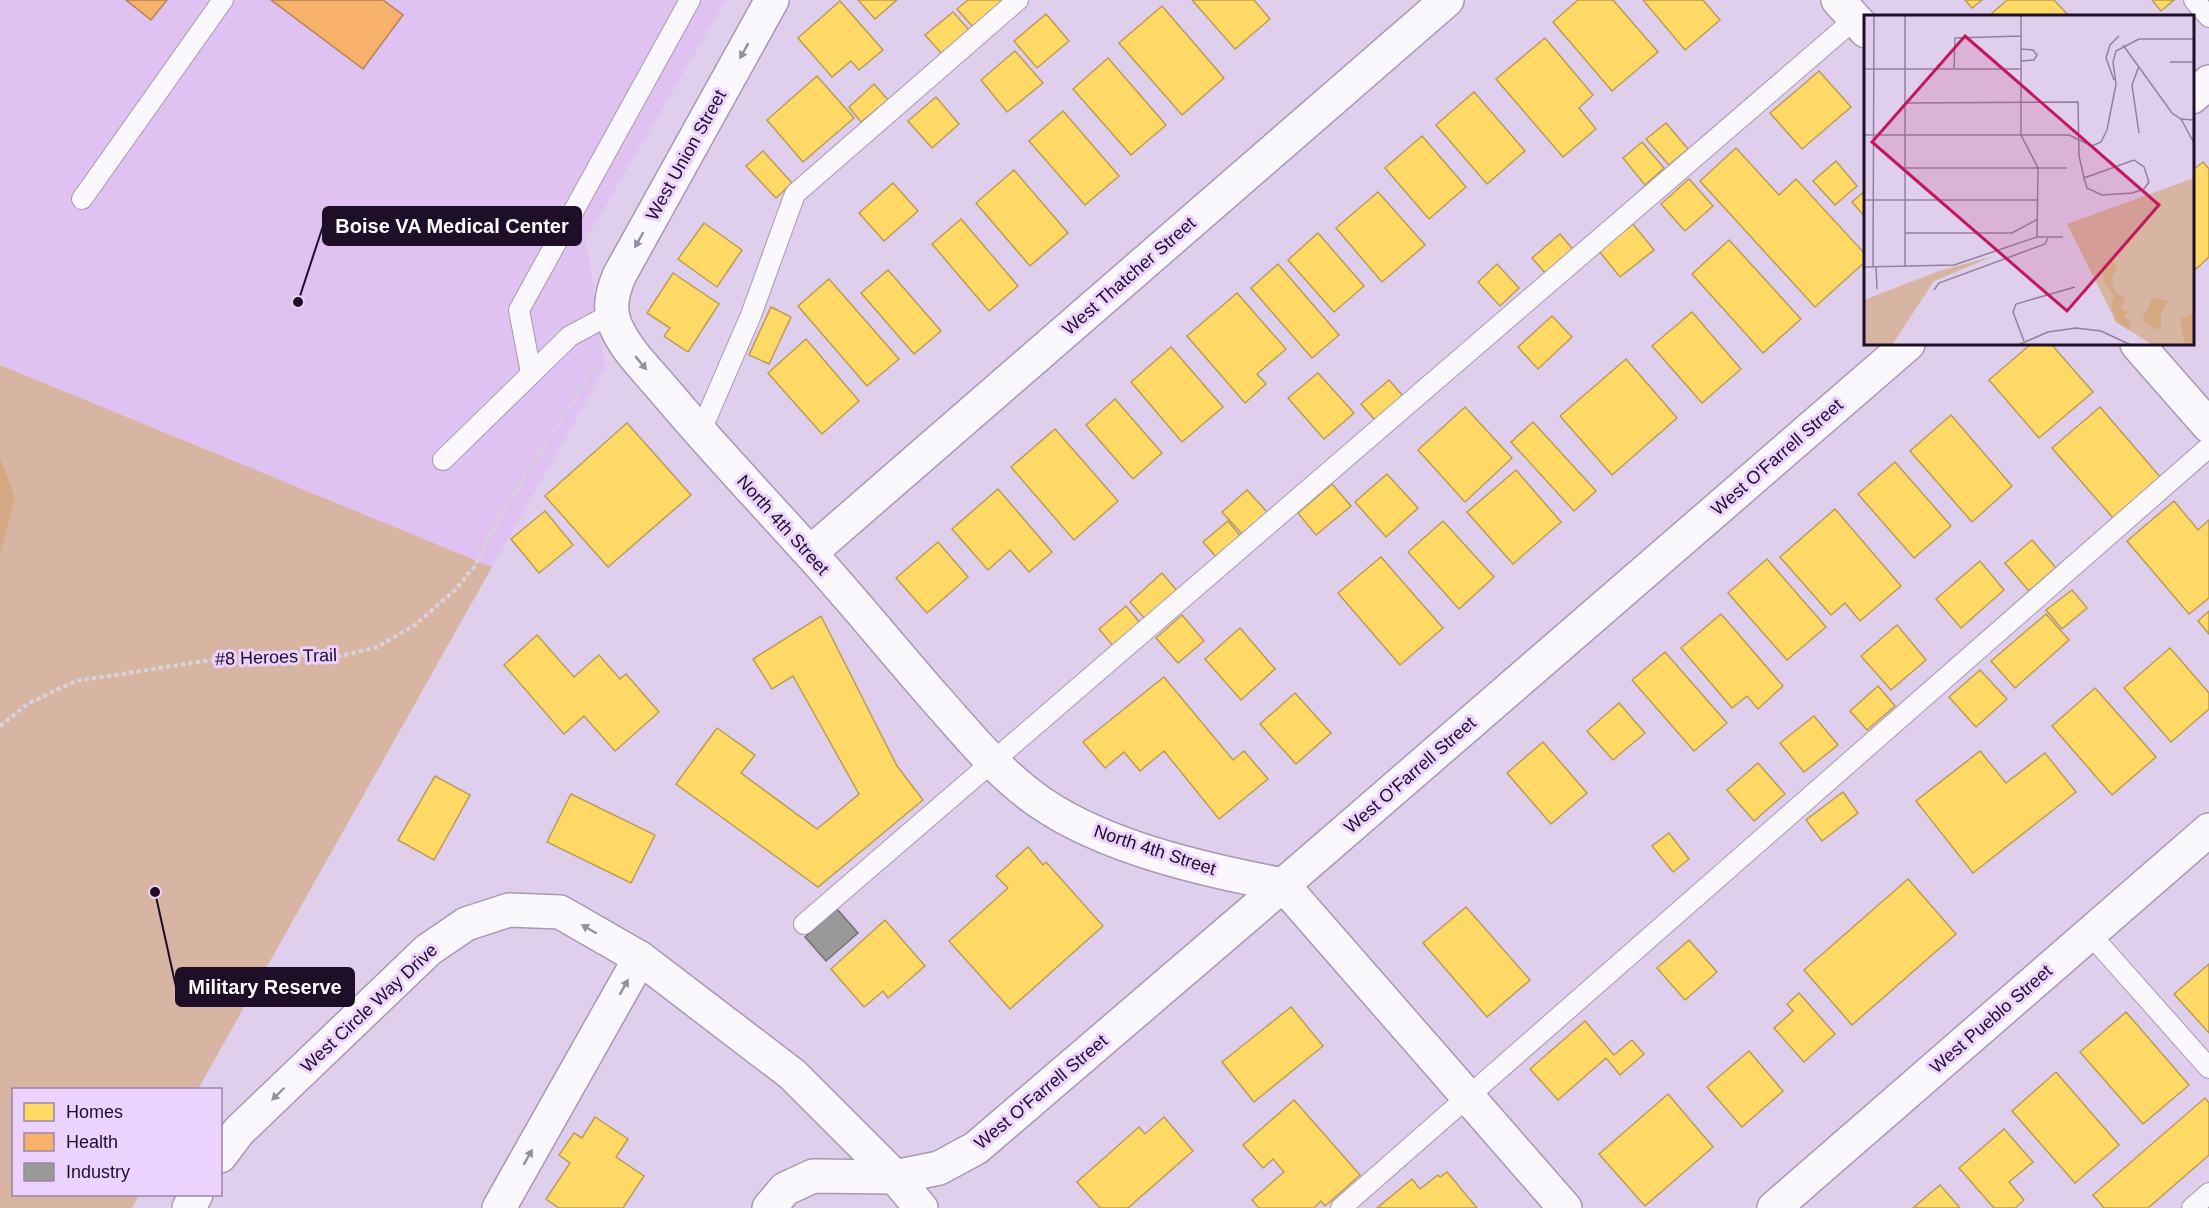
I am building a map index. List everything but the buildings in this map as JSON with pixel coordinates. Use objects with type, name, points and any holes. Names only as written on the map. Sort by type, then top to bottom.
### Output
[{"type":"street","name":"West Union Street","points":[[614,322],[612,294],[619,276],[772,0]]},
{"type":"street","name":"West Thatcher Street","points":[[810,553],[1447,0]]},
{"type":"street","points":[[2194,96],[2209,82]]},
{"type":"street","name":"North 4th Street","points":[[614,322],[627,346],[700,433],[810,553],[992,764],[1040,802],[1073,822],[1130,846],[1233,876],[1283,885]]},
{"type":"street","name":"West O'Farrell Street","points":[[769,1208],[785,1189],[813,1176],[895,1177],[939,1168],[976,1148],[1907,345]]},
{"type":"street","points":[[2138,345],[2209,426]]},
{"type":"street","name":"West Pueblo Street","points":[[1774,1208],[2209,830]]},
{"type":"street","points":[[1283,885],[1565,1208]]},
{"type":"street","name":"West Circle Way Drive","points":[[222,1153],[239,1131],[428,950],[466,924],[509,910],[560,912],[640,958],[792,1074],[895,1177],[921,1208]]},
{"type":"street","points":[[499,1208],[640,958]]},
{"type":"lane","points":[[82,199],[223,0]]},
{"type":"lane","points":[[531,373],[519,310],[690,0]]},
{"type":"lane","points":[[700,433],[751,315],[795,194],[1018,0]]},
{"type":"lane","points":[[2194,0],[2209,17]]},
{"type":"lane","points":[[804,924],[992,764],[1853,17]]},
{"type":"lane","points":[[443,460],[570,336],[614,322]]},
{"type":"lane","points":[[1341,1208],[2209,447]]},
{"type":"lane","points":[[2090,934],[2209,1068]]},
{"type":"lane","points":[[2192,1208],[2209,1193]]},
{"type":"path","name":"#8 Heroes Trail","points":[[0,726],[29,703],[76,681],[230,657],[290,653],[329,658],[377,646],[415,625],[455,590],[474,567],[506,506],[614,322]]},
{"type":"shaded area","points":[[0,0],[726,0],[586,239],[605,368],[492,567],[0,365]]},
{"type":"shaded area","points":[[0,365],[492,567],[199,1088],[12,1088],[12,1196],[138,1196],[132,1208],[0,1208]]},
{"type":"shaded area","points":[[0,458],[15,497],[0,554]]},
{"type":"place","name":"Boise VA Medical Center","points":[[298,302]]},
{"type":"place","name":"Military Reserve","points":[[155,892]]}]
